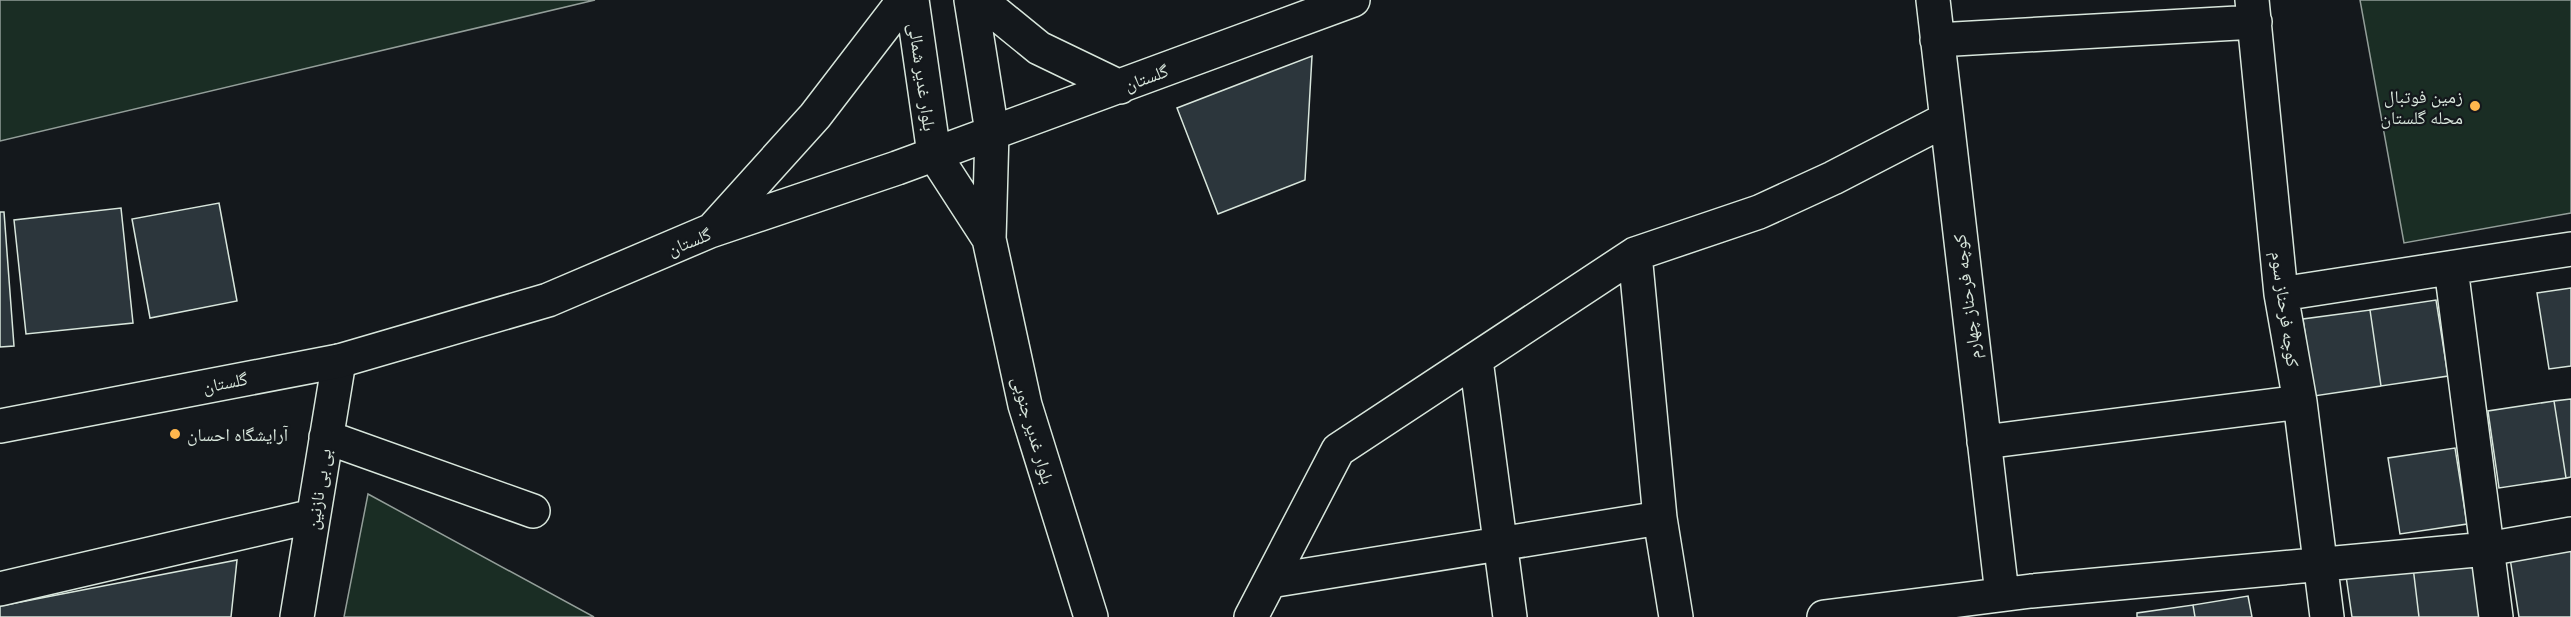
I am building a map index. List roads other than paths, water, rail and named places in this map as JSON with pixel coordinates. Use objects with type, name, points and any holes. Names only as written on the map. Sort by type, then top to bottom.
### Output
[{"type":"street","points":[[710,231],[815,116],[904,0]]},
{"type":"street","name":"بلوار غدیر شمالی","points":[[912,0],[934,154]]},
{"type":"street","points":[[971,0],[992,132]]},
{"type":"street","points":[[980,0],[1039,48],[1120,87]]},
{"type":"street","name":"گلستان","points":[[3,424],[339,361],[548,300],[710,231],[934,154],[1353,0]]},
{"type":"street","name":"کوچه فرحناز چهارم","points":[[1933,0],[1945,120],[1984,442],[2023,601]]},
{"type":"street","points":[[1937,40],[2254,11]]},
{"type":"street","name":"کوچه فرحناز سوم","points":[[2254,11],[2281,294],[2300,402],[2327,617]]},
{"type":"street","points":[[1251,617],[1338,450],[1635,254],[1759,212],[1833,178],[1945,120]]},
{"type":"street","name":"بلوار غدیر جنوبی","points":[[992,132],[989,239],[1025,405],[1091,617]]},
{"type":"street","name":"بلوار غدیر جنوبی","points":[[934,154],[989,239]]},
{"type":"street","points":[[2281,294],[2571,249]]},
{"type":"street","points":[[1635,254],[1660,518],[1676,617]]},
{"type":"street","points":[[2451,268],[2496,617]]},
{"type":"street","points":[[1476,360],[1510,617]]},
{"type":"street","name":"بی بی نازنین","points":[[297,617],[339,361]]},
{"type":"street","points":[[1984,442],[2300,402]]},
{"type":"street","points":[[326,437],[533,511]]},
{"type":"street","points":[[0,590],[314,516]]},
{"type":"street","points":[[1270,581],[1660,518]]},
{"type":"street","points":[[1824,617],[2023,601],[2319,565],[2487,549],[2571,534]]},
{"type":"place","name":"زمین فوتبال محله گلستان","points":[[2475,106]]},
{"type":"place","name":"آرایشگاه احسان","points":[[175,434]]}]
